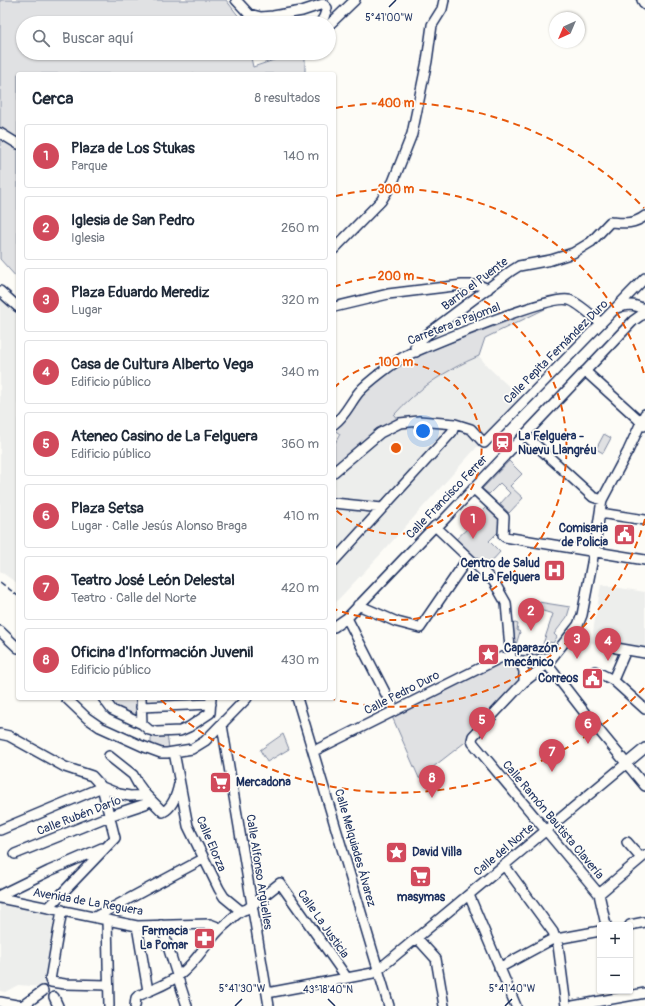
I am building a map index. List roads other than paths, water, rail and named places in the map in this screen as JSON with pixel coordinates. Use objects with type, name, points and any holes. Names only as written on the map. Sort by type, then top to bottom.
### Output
[{"type":"street","points":[[236,0],[249,14],[257,16]]},
{"type":"street","points":[[336,19],[355,0]]},
{"type":"street","points":[[336,245],[381,201],[387,193],[412,134],[429,52],[432,25],[442,9],[444,0]]},
{"type":"street","points":[[642,0],[645,5]]},
{"type":"street","points":[[273,16],[302,11],[323,4],[327,8],[324,16]]},
{"type":"street","points":[[0,133],[16,143]]},
{"type":"street","name":"Barrio el Puente","points":[[416,352],[414,347],[417,343],[518,266],[551,260],[573,253],[591,242],[610,222],[622,224],[638,221],[645,216]]},
{"type":"street","name":"Calle Pepita Fernández Duro","points":[[455,424],[471,429],[484,438],[601,324],[645,278]]},
{"type":"street","points":[[336,307],[396,293],[479,285],[488,289]]},
{"type":"street","points":[[0,291],[16,305]]},
{"type":"street","points":[[629,294],[628,297],[631,304]]},
{"type":"street","name":"Carretera a Pajomal","points":[[336,422],[344,415],[361,391],[398,361],[416,352],[537,305],[568,299],[584,309],[601,324]]},
{"type":"street","points":[[617,308],[631,304],[645,310]]},
{"type":"street","name":"Calle Francisco Ferrer","points":[[336,626],[347,618],[435,526],[440,524],[633,321],[645,314]]},
{"type":"street","points":[[585,371],[638,418],[643,425]]},
{"type":"street","points":[[524,682],[547,664],[578,625],[582,615],[602,500],[643,425],[645,414]]},
{"type":"street","points":[[336,470],[380,433],[400,423],[419,421],[455,424],[452,432],[336,559]]},
{"type":"street","points":[[525,435],[593,497],[602,500]]},
{"type":"street","points":[[473,488],[504,517],[502,532],[503,535],[508,538],[645,560]]},
{"type":"street","points":[[336,503],[382,508]]},
{"type":"street","points":[[600,513],[645,520]]},
{"type":"street","points":[[435,526],[494,582],[506,603],[511,659],[524,671],[524,682]]},
{"type":"street","points":[[358,605],[397,622],[420,628],[468,558]]},
{"type":"street","points":[[347,618],[394,710]]},
{"type":"street","points":[[0,631],[16,646]]},
{"type":"street","points":[[616,648],[645,653]]},
{"type":"street","points":[[612,680],[626,650]]},
{"type":"street","name":"Calle Pedro Duro","points":[[314,751],[394,710],[511,659],[531,661],[553,656]]},
{"type":"street","points":[[547,664],[588,717],[645,786]]},
{"type":"street","points":[[595,671],[612,680],[645,709]]},
{"type":"street","name":"Calle Ramón Bautista Clavería","points":[[524,682],[473,736],[473,743],[599,894],[605,922]]},
{"type":"street","points":[[68,700],[87,718],[100,727],[161,753],[192,749],[199,745],[211,736],[245,700]]},
{"type":"street","points":[[104,700],[112,710],[145,727],[157,732],[180,731],[189,727],[210,713],[211,701],[141,703],[145,727],[142,746]]},
{"type":"street","name":"Calle Melquiades Álvarez","points":[[298,700],[314,751],[388,1006]]},
{"type":"street","name":"Calle Alfonso Argüelles","points":[[222,725],[269,1006]]},
{"type":"street","points":[[0,734],[9,736],[65,767],[92,776],[102,787],[120,794],[148,798]]},
{"type":"street","points":[[211,736],[216,736],[225,742]]},
{"type":"street","name":"Calle del Norte","points":[[378,970],[645,748]]},
{"type":"street","name":"Calle Elorza","points":[[174,752],[188,826],[218,889],[224,897],[241,911]]},
{"type":"street","points":[[108,756],[134,775],[138,784],[148,798],[164,812],[176,796],[180,780]]},
{"type":"street","points":[[49,908],[115,838],[102,787]]},
{"type":"street","points":[[0,830],[102,787]]},
{"type":"street","name":"Calle Rubén Darío","points":[[15,854],[109,816],[145,804],[148,798]]},
{"type":"street","points":[[599,894],[643,856],[628,842]]},
{"type":"street","points":[[0,895],[49,871],[107,846]]},
{"type":"street","points":[[95,917],[203,859]]},
{"type":"street","points":[[504,865],[553,932],[558,944],[566,1006]]},
{"type":"street","name":"Calle La Justicia","points":[[252,905],[280,883],[347,978]]},
{"type":"street","points":[[469,895],[516,1006]]},
{"type":"street","name":"Avenida de La Reguera","points":[[0,898],[137,926],[210,924],[220,928]]},
{"type":"street","points":[[134,1006],[138,996],[177,977],[199,955],[220,928],[241,911],[252,905]]},
{"type":"street","points":[[62,910],[50,980],[51,982],[65,984],[108,984]]},
{"type":"street","points":[[107,920],[109,1006]]},
{"type":"street","points":[[633,924],[645,922]]},
{"type":"street","points":[[161,925],[187,1006]]},
{"type":"street","points":[[137,926],[148,991]]},
{"type":"street","points":[[499,968],[551,940],[597,932]]},
{"type":"street","points":[[417,938],[436,959],[444,1006]]},
{"type":"street","points":[[267,993],[372,973],[378,970]]},
{"type":"street","points":[[0,1002],[22,1006],[43,991]]},
{"type":"street","points":[[573,1006],[645,993]]},
{"type":"street","points":[[54,997],[58,1006]]},
{"type":"railway","points":[[0,582],[16,594]]},
{"type":"place","name":"La Felguera - Nuevu Llangréu","points":[[503,443]]},
{"type":"place","name":"Comisaria de Policia","points":[[624,535]]},
{"type":"place","name":"Plaza de Los Stukas","points":[[473,539]]},
{"type":"place","name":"Centro de Salud de La Felguera","points":[[555,570]]},
{"type":"place","name":"Iglesia de San Pedro","points":[[531,631]]},
{"type":"place","name":"Caparazón mecánico","points":[[488,655]]},
{"type":"place","name":"Plaza Eduardo Merediz","points":[[577,659]]},
{"type":"place","name":"Casa de Cultura Alberto Vega","points":[[608,661]]},
{"type":"place","name":"Correos","points":[[593,678]]},
{"type":"place","name":"Ateneo Casino de La Felguera","points":[[482,740]]},
{"type":"place","name":"Plaza Setsa","points":[[588,744]]},
{"type":"place","name":"Teatro José León Delestal","points":[[552,772]]},
{"type":"place","name":"Mercadona","points":[[221,782]]},
{"type":"place","name":"Oficina d'Información Juvenil","points":[[432,798]]},
{"type":"place","name":"David Villa","points":[[397,852]]},
{"type":"place","name":"masymas","points":[[421,876]]},
{"type":"place","name":"Farmacia La Pomar","points":[[204,938]]}]
